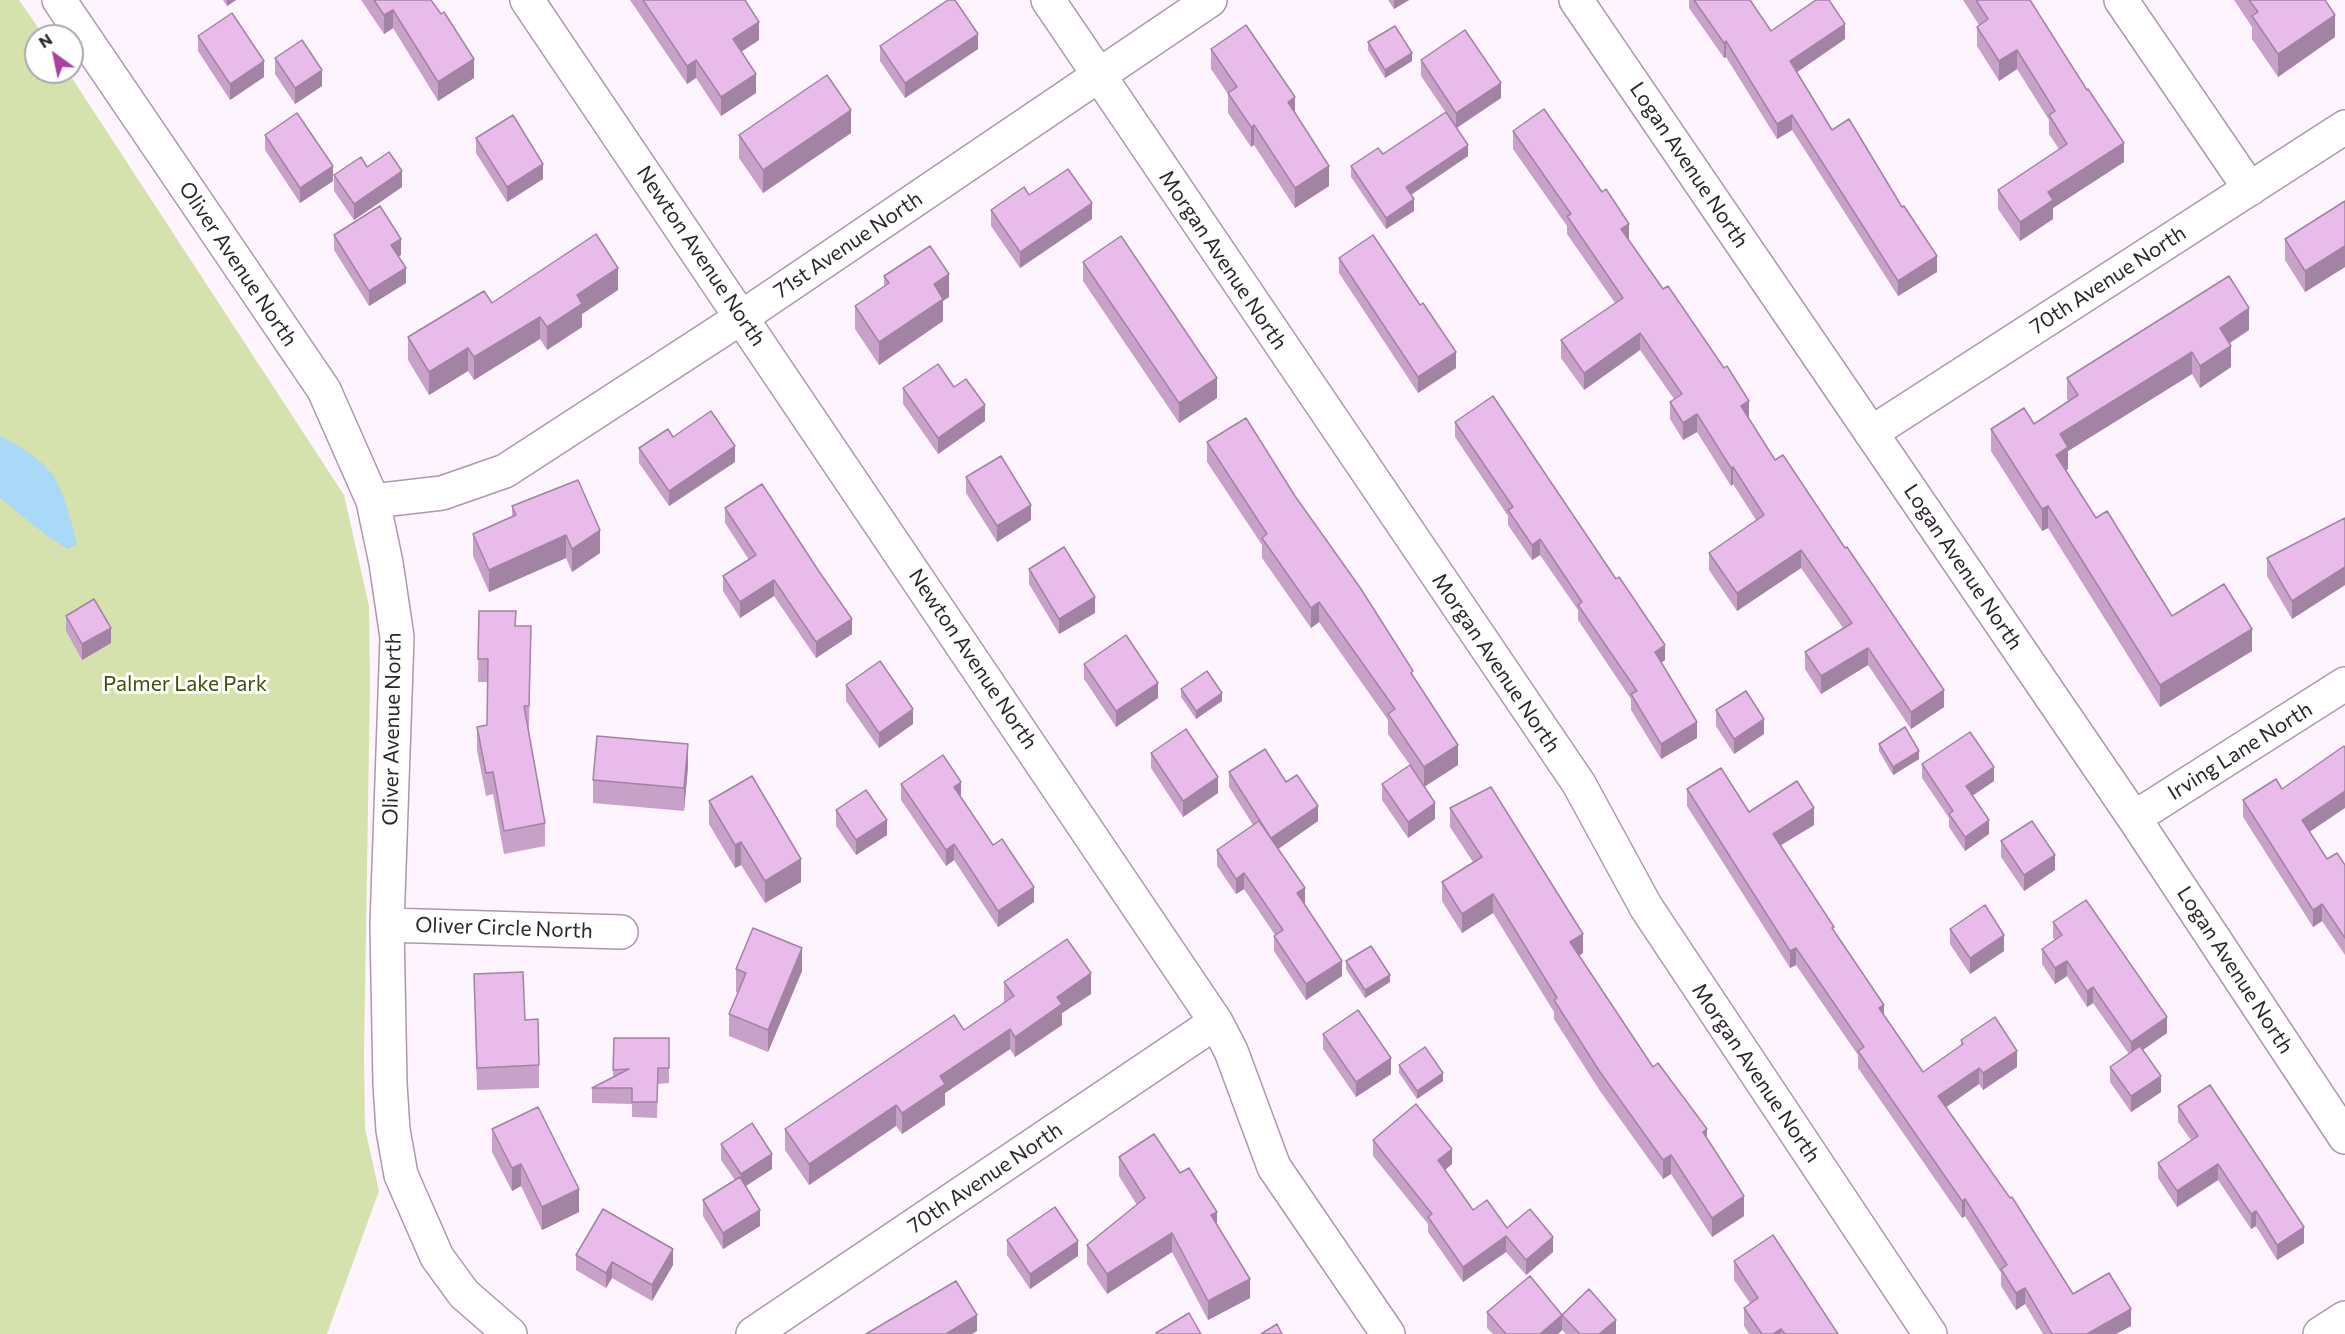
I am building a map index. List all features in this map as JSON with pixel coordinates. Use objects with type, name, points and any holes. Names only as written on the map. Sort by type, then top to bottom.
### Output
[{"type":"street","name":"Oliver Avenue North","points":[[59,0],[324,390],[374,501],[397,637],[387,925],[390,1084],[393,1130],[400,1175],[437,1257],[464,1294],[510,1334]]},
{"type":"street","name":"Newton Avenue North","points":[[527,0],[1216,1022],[1232,1051],[1274,1167],[1388,1334]]},
{"type":"street","name":"Morgan Avenue North","points":[[1048,0],[1579,784],[1646,907],[1930,1334]]},
{"type":"street","name":"71st Avenue North","points":[[374,501],[442,493],[505,471],[742,317],[1210,0]]},
{"type":"street","name":"Logan Avenue North","points":[[1576,0],[2134,818],[2345,1137]]},
{"type":"street","points":[[2121,0],[2250,189]]},
{"type":"street","name":"70th Avenue North","points":[[1871,433],[2345,127]]},
{"type":"street","name":"Irving Lane North","points":[[2134,818],[2345,684]]},
{"type":"street","name":"Oliver Circle North","points":[[387,925],[621,932]]},
{"type":"street","name":"70th Avenue North","points":[[753,1334],[1216,1022]]},
{"type":"street","points":[[2320,1334],[2345,1318]]},
{"type":"green space","name":"Palmer Lake Park","points":[[0,0],[19,0],[36,24],[24,24],[24,84],[76,84],[344,495],[369,606],[365,1128],[379,1191],[327,1334],[0,1334]]},
{"type":"water","points":[[0,436],[28,452],[52,474],[64,498],[77,544],[68,549],[59,544],[0,498]]},
{"type":"building","points":[[374,0],[431,0],[441,14],[444,12],[474,59],[438,82],[393,10],[384,15]]},
{"type":"building","points":[[643,0],[745,0],[759,22],[733,39],[756,74],[721,97],[696,60],[687,66]]},
{"type":"building","points":[[948,0],[955,0],[978,34],[905,83],[880,46]]},
{"type":"building","points":[[1694,0],[1750,0],[1771,31],[1816,0],[1829,0],[1845,24],[1790,61],[1832,130],[1849,119],[1902,207],[1904,206],[1937,256],[1898,281],[1792,115],[1777,124],[1726,41],[1724,43]]},
{"type":"building","points":[[1976,0],[2030,0],[2087,90],[2124,143],[2048,192],[2053,200],[2020,222],[1998,190],[2067,144],[2049,115],[2055,111],[2017,50],[1999,61],[1977,27],[1988,19]]},
{"type":"building","points":[[2249,0],[2325,0],[2335,15],[2278,54],[2252,16],[2258,12]]},
{"type":"building","points":[[232,13],[264,61],[230,84],[198,36]]},
{"type":"building","points":[[1246,25],[1295,97],[1288,102],[1329,166],[1295,188],[1254,125],[1251,127],[1228,93],[1237,87],[1211,49]]},
{"type":"building","points":[[1395,26],[1412,53],[1385,70],[1368,42]]},
{"type":"building","points":[[1465,30],[1501,83],[1456,113],[1421,60]]},
{"type":"building","points":[[302,40],[322,70],[295,88],[275,58]]},
{"type":"building","points":[[827,75],[851,110],[763,170],[739,135]]},
{"type":"building","points":[[1544,109],[1602,192],[1606,189],[1629,224],[1621,229],[1663,289],[1668,286],[1724,368],[1727,366],[1749,401],[1741,406],[1775,460],[1783,455],[1944,690],[1911,712],[1868,648],[1821,676],[1805,652],[1852,623],[1801,550],[1737,593],[1709,553],[1764,515],[1697,414],[1683,423],[1670,402],[1682,394],[1640,333],[1584,373],[1561,340],[1623,298],[1567,216],[1571,214],[1513,131]]},
{"type":"building","points":[[1446,112],[1468,145],[1406,187],[1414,199],[1386,218],[1351,166],[1378,148],[1383,154]]},
{"type":"building","points":[[297,113],[333,166],[300,188],[265,135]]},
{"type":"building","points":[[513,115],[543,164],[507,187],[476,138]]},
{"type":"building","points":[[389,152],[402,171],[354,204],[334,175],[361,157],[367,167]]},
{"type":"building","points":[[1068,169],[1092,203],[1020,252],[991,210],[1024,187],[1029,195]]},
{"type":"building","points":[[2345,201],[2345,246],[2305,271],[2285,239]]},
{"type":"building","points":[[380,206],[401,239],[391,245],[406,268],[369,291],[334,235]]},
{"type":"building","points":[[596,234],[618,268],[577,295],[582,304],[547,327],[540,317],[474,357],[468,348],[429,372],[408,337],[484,291],[492,303]]},
{"type":"building","points":[[1373,235],[1420,305],[1423,303],[1456,352],[1418,377],[1339,258]]},
{"type":"building","points":[[1121,236],[1217,378],[1179,403],[1083,262]]},
{"type":"building","points":[[930,246],[949,274],[934,284],[943,299],[879,342],[855,306],[889,283],[884,276]]},
{"type":"building","points":[[2229,276],[2249,308],[2220,328],[2231,346],[2200,366],[2192,352],[2060,434],[2068,447],[2056,455],[2096,518],[2107,511],[2172,616],[2224,584],[2252,629],[2160,685],[2048,506],[2042,509],[1991,429],[2024,408],[2034,424],[2078,395],[2067,378]]},
{"type":"building","points":[[938,364],[954,387],[966,379],[985,405],[938,438],[903,388]]},
{"type":"building","points":[[1493,396],[1616,579],[1619,577],[1665,645],[1655,652],[1697,722],[1661,744],[1631,694],[1637,691],[1578,605],[1582,602],[1540,539],[1532,545],[1508,510],[1513,507],[1455,422]]},
{"type":"building","points":[[711,411],[735,446],[669,491],[639,448],[668,429],[673,437]]},
{"type":"building","points":[[1246,418],[1295,496],[1361,589],[1413,671],[1411,673],[1458,745],[1424,767],[1388,714],[1395,709],[1319,602],[1311,608],[1262,538],[1267,534],[1207,442]]},
{"type":"building","points":[[1001,456],[1031,505],[997,526],[966,477]]},
{"type":"building","points":[[578,480],[600,530],[572,549],[566,535],[489,570],[473,534],[516,515],[512,506]]},
{"type":"building","points":[[762,484],[852,619],[816,642],[774,580],[740,602],[723,576],[756,555],[725,508]]},
{"type":"building","points":[[2345,518],[2345,567],[2292,601],[2267,558]]},
{"type":"building","points":[[1064,547],[1095,597],[1059,619],[1029,569]]},
{"type":"building","points":[[94,599],[111,628],[82,644],[66,616]]},
{"type":"building","points":[[479,611],[516,611],[515,626],[531,626],[529,706],[524,706],[545,823],[504,831],[493,772],[486,773],[477,727],[487,725],[488,659],[478,659]]},
{"type":"building","points":[[1126,635],[1158,683],[1116,711],[1084,664]]},
{"type":"building","points":[[880,661],[913,709],[879,733],[846,685]]},
{"type":"building","points":[[1207,671],[1222,693],[1196,711],[1181,689]]},
{"type":"building","points":[[1746,691],[1764,719],[1734,739],[1716,710]]},
{"type":"building","points":[[1905,727],[1919,751],[1893,767],[1879,744]]},
{"type":"building","points":[[1186,729],[1218,777],[1183,801],[1151,753]]},
{"type":"building","points":[[1970,732],[1994,767],[1966,786],[1989,820],[1965,837],[1949,814],[1953,811],[1922,764]]},
{"type":"building","points":[[597,736],[688,744],[684,788],[593,780]]},
{"type":"building","points":[[2344,746],[2345,791],[2302,820],[2327,859],[2337,853],[2345,865],[2345,938],[2322,904],[2313,910],[2243,800],[2276,779],[2282,789]]},
{"type":"building","points":[[1265,749],[1286,782],[1297,775],[1318,806],[1271,838],[1229,772]]},
{"type":"building","points":[[943,755],[961,782],[954,787],[993,845],[1002,839],[1034,887],[998,911],[954,844],[946,850],[901,784]]},
{"type":"building","points":[[1410,765],[1435,803],[1408,822],[1382,784]]},
{"type":"building","points":[[1721,768],[1749,812],[1797,781],[1814,808],[1773,834],[1884,1005],[1879,1008],[1923,1072],[1963,1044],[1961,1040],[1995,1017],[2017,1051],[1983,1073],[1979,1068],[1938,1096],[2010,1198],[2012,1197],[2073,1294],[2109,1273],[2131,1309],[2087,1334],[2052,1334],[2025,1288],[2016,1293],[2001,1269],[2007,1265],[1965,1199],[1962,1201],[1858,1051],[1864,1047],[1796,948],[1790,951],[1687,789]]},
{"type":"building","points":[[752,776],[801,859],[765,881],[741,842],[735,845],[709,801]]},
{"type":"building","points":[[1491,787],[1583,934],[1570,942],[1653,1067],[1658,1063],[1707,1129],[1703,1132],[1744,1196],[1712,1218],[1671,1155],[1663,1160],[1600,1072],[1554,1000],[1557,998],[1493,894],[1462,914],[1442,882],[1482,857],[1450,808]]},
{"type":"building","points":[[866,790],[887,820],[856,840],[836,810]]},
{"type":"building","points":[[1259,821],[1305,888],[1297,893],[1342,961],[1306,984],[1274,936],[1283,930],[1244,873],[1236,879],[1217,850]]},
{"type":"building","points":[[2032,821],[2055,855],[2024,875],[2001,841]]},
{"type":"building","points":[[2086,900],[2167,1017],[2131,1042],[2093,987],[2087,991],[2067,961],[2055,968],[2042,949],[2062,935],[2053,922]]},
{"type":"building","points":[[1985,905],[2004,935],[1970,958],[1950,929]]},
{"type":"building","points":[[753,928],[802,948],[768,1030],[729,1014],[746,973],[736,969]]},
{"type":"building","points":[[1067,939],[1091,973],[1057,997],[1062,1004],[1015,1037],[1010,1029],[940,1076],[945,1084],[902,1113],[896,1105],[809,1164],[785,1129],[954,1015],[964,1030],[1014,996],[1004,982]]},
{"type":"building","points":[[1371,946],[1390,975],[1365,990],[1346,961]]},
{"type":"building","points":[[523,972],[525,1020],[538,1019],[539,1065],[477,1068],[474,974]]},
{"type":"building","points":[[1358,1010],[1391,1058],[1356,1082],[1323,1034]]},
{"type":"building","points":[[614,1038],[669,1038],[669,1068],[658,1068],[657,1102],[632,1102],[632,1088],[592,1088],[629,1069],[613,1070]]},
{"type":"building","points":[[2140,1046],[2161,1076],[2131,1096],[2110,1067]]},
{"type":"building","points":[[1425,1047],[1443,1073],[1417,1091],[1399,1065]]},
{"type":"building","points":[[2210,1085],[2304,1227],[2277,1245],[2256,1211],[2251,1214],[2218,1164],[2177,1191],[2158,1163],[2198,1136],[2178,1106]]},
{"type":"building","points":[[1416,1104],[1452,1149],[1438,1160],[1473,1210],[1487,1200],[1507,1228],[1530,1209],[1553,1237],[1526,1260],[1506,1236],[1463,1267],[1428,1217],[1432,1214],[1373,1140]]},
{"type":"building","points":[[538,1107],[579,1189],[542,1207],[521,1164],[512,1168],[492,1129]]},
{"type":"building","points":[[752,1123],[772,1154],[741,1174],[721,1144]]},
{"type":"building","points":[[1154,1134],[1180,1173],[1189,1168],[1217,1212],[1211,1215],[1250,1279],[1208,1301],[1172,1233],[1107,1274],[1087,1245],[1145,1198],[1119,1157]]},
{"type":"building","points":[[740,1177],[760,1210],[723,1233],[703,1200]]},
{"type":"building","points":[[1055,1207],[1078,1241],[1030,1274],[1007,1240]]},
{"type":"building","points":[[603,1209],[673,1249],[652,1285],[612,1262],[606,1273],[576,1255]]},
{"type":"building","points":[[1773,1235],[1838,1334],[1785,1334],[1781,1329],[1773,1334],[1762,1334],[1744,1308],[1758,1298],[1734,1261]]},
{"type":"building","points":[[1530,1276],[1562,1315],[1540,1334],[1506,1334],[1487,1312]]},
{"type":"building","points":[[956,1281],[977,1315],[946,1334],[866,1334]]},
{"type":"building","points":[[1589,1289],[1616,1320],[1599,1334],[1580,1334],[1562,1315]]},
{"type":"building","points":[[1189,1313],[1201,1334],[1156,1333]]},
{"type":"building","points":[[1277,1324],[1282,1334],[1261,1334]]}]
